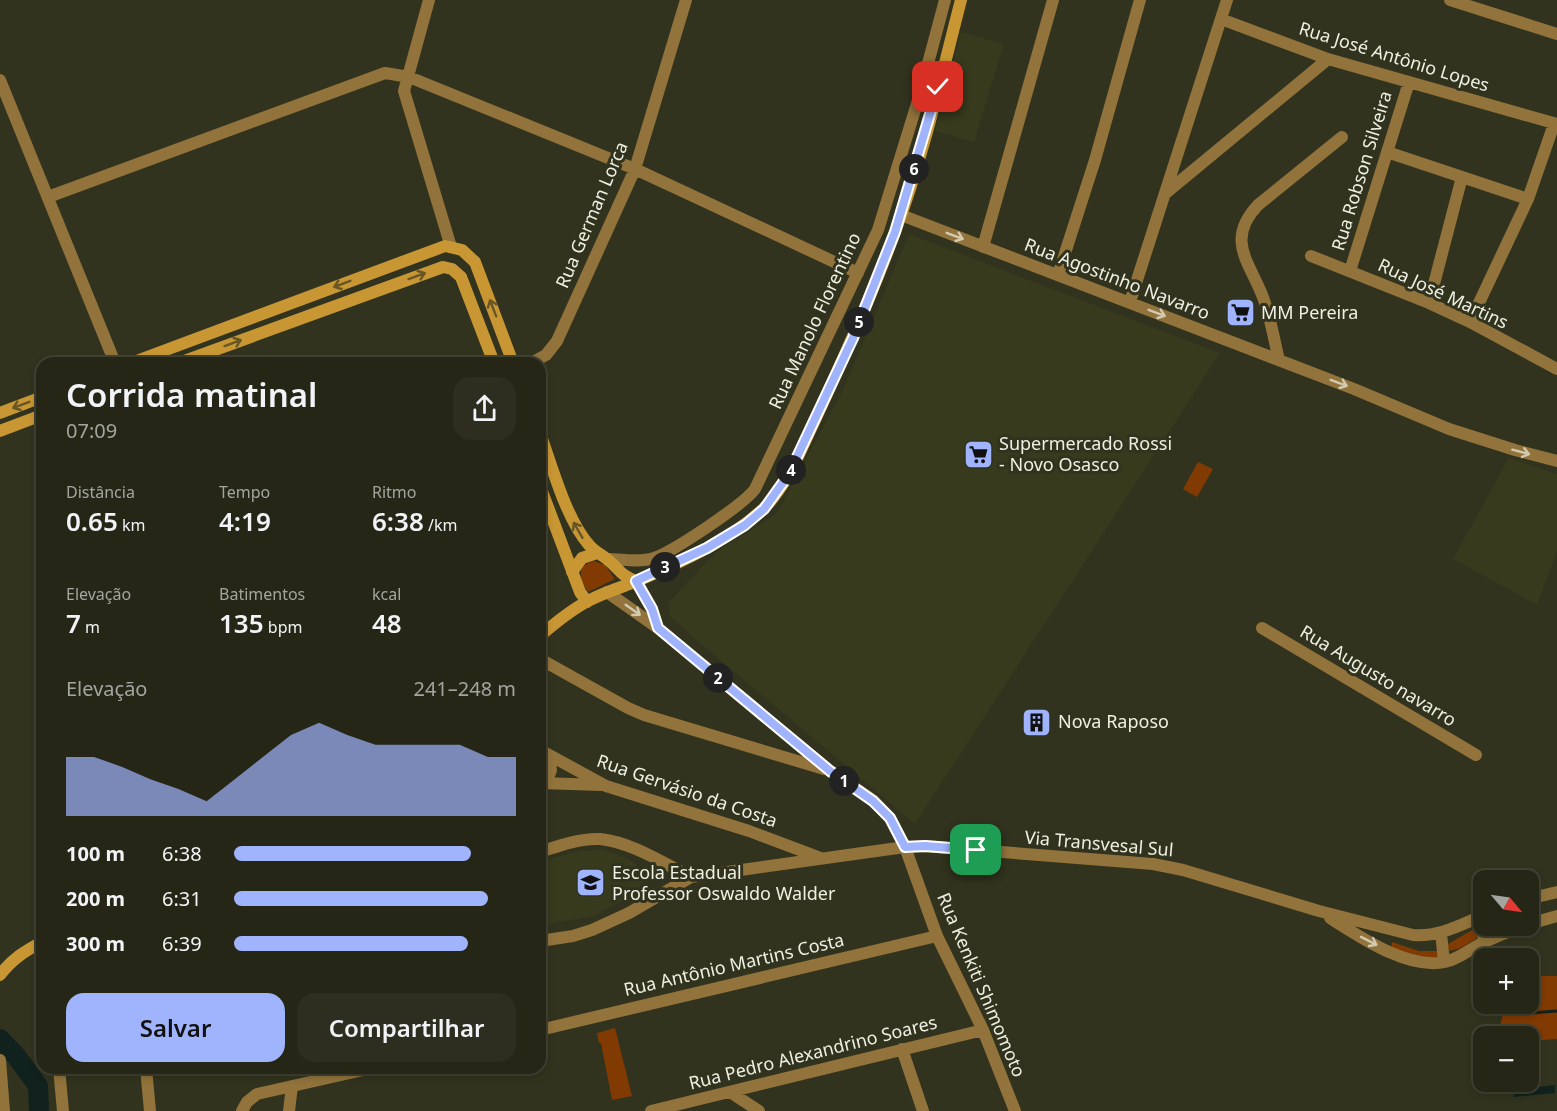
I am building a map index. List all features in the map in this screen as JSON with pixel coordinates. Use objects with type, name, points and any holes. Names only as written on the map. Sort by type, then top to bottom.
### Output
[{"type":"street","points":[[429,0],[404,91],[451,247]]},
{"type":"street","name":"Rua German Lorca","points":[[542,357],[557,341],[635,169],[686,0]]},
{"type":"street","name":"Rua Manolo Florentino","points":[[602,556],[639,561],[661,555],[749,498],[755,489],[878,230],[919,97],[945,0]]},
{"type":"street","points":[[546,631],[587,602],[707,548],[745,525],[777,494],[789,474],[853,338],[901,215],[961,0]]},
{"type":"street","points":[[983,247],[1053,0]]},
{"type":"street","points":[[1058,275],[1095,160],[1140,0]]},
{"type":"street","points":[[1130,302],[1227,0]]},
{"type":"street","points":[[1450,0],[1557,34]]},
{"type":"street","name":"Rua José Antônio Lopes","points":[[1221,19],[1328,59],[1556,124]]},
{"type":"street","points":[[1166,193],[1328,59]]},
{"type":"street","points":[[48,197],[385,73],[409,77],[635,169],[858,273]]},
{"type":"street","points":[[0,80],[113,357]]},
{"type":"street","name":"Rua Robson Silveira","points":[[1350,271],[1409,82]]},
{"type":"street","points":[[1470,322],[1528,200],[1556,124]]},
{"type":"street","points":[[1279,360],[1265,300],[1243,253],[1243,225],[1248,215],[1258,205],[1342,137]]},
{"type":"street","points":[[1387,152],[1528,200]]},
{"type":"street","points":[[1429,303],[1462,177]]},
{"type":"street","name":"Rua Agostinho Navarro","points":[[901,215],[1279,360],[1449,429],[1557,461]]},
{"type":"street","points":[[147,357],[439,247],[451,247],[462,250],[475,262],[511,357]]},
{"type":"street","name":"Rua José Martins","points":[[1311,256],[1429,303],[1470,322],[1557,369]]},
{"type":"street","points":[[195,357],[443,267],[452,269],[461,277],[492,357]]},
{"type":"street","points":[[206,334],[213,350]]},
{"type":"street","points":[[0,413],[36,399]]},
{"type":"street","points":[[0,431],[36,417]]},
{"type":"street","points":[[546,450],[572,519],[584,539],[623,576],[636,581]]},
{"type":"street","points":[[546,502],[580,592],[587,602]]},
{"type":"street","points":[[572,572],[582,558],[602,556]]},
{"type":"street","name":"Rua Kenkiti Shimomoto","points":[[636,581],[652,609],[658,628]]},
{"type":"street","name":"Rua Kenkiti Shimomoto","points":[[607,592],[658,628],[830,771],[883,810],[905,847],[937,936],[983,1030],[1015,1111]]},
{"type":"street","name":"Rua Augusto navarro","points":[[1262,628],[1476,755]]},
{"type":"street","points":[[546,663],[644,715],[830,771]]},
{"type":"street","name":"Rua Gervásio da Costa","points":[[546,754],[606,786],[749,831],[825,859]]},
{"type":"street","points":[[546,756],[550,770],[546,777]]},
{"type":"street","points":[[546,783],[606,786]]},
{"type":"street","points":[[546,850],[584,840],[599,839],[626,845],[691,877]]},
{"type":"street","name":"Via Transvesal Sul","points":[[691,877],[925,846],[1153,864],[1184,870],[1319,911],[1413,935],[1425,936],[1441,933],[1473,920]]},
{"type":"street","points":[[546,940],[573,936],[599,927],[629,913],[691,877]]},
{"type":"street","points":[[1539,896],[1557,892]]},
{"type":"street","name":"Via Transvesal Sul","points":[[1319,911],[1351,931],[1405,958],[1420,962],[1444,962],[1483,943],[1557,916]]},
{"type":"street","points":[[1441,933],[1444,962]]},
{"type":"street","name":"Rua Antônio Martins Costa","points":[[546,1029],[937,936]]},
{"type":"street","points":[[1483,943],[1484,936]]},
{"type":"street","points":[[0,975],[9,963],[36,945]]},
{"type":"street","name":"Rua Pedro Alexandrino Soares","points":[[651,1111],[983,1030]]},
{"type":"street","points":[[902,1049],[923,1111]]},
{"type":"street","points":[[0,1060],[4,1111]]},
{"type":"street","points":[[60,1074],[63,1111]]},
{"type":"street","points":[[147,1074],[150,1111]]},
{"type":"street","points":[[242,1111],[247,1102],[258,1094],[345,1074]]},
{"type":"street","points":[[289,1111],[292,1086]]},
{"type":"street","points":[[730,1092],[759,1111]]},
{"type":"shaded area","points":[[961,32],[1004,44],[974,142],[935,131]]},
{"type":"shaded area","points":[[909,234],[1220,353],[915,824],[695,639],[670,616],[668,603],[715,553],[777,513],[843,390]]},
{"type":"shaded area","points":[[1509,458],[1557,474],[1557,551],[1537,605],[1453,559]]},
{"type":"shaded area","points":[[1198,462],[1213,469],[1197,497],[1183,489]]},
{"type":"shaded area","points":[[594,561],[605,565],[615,579],[588,592],[581,574],[584,566]]},
{"type":"shaded area","name":"Escola Estadual Professor Oswaldo Walder","points":[[601,849],[627,858],[643,870],[645,878],[638,889],[626,899],[594,916],[546,924],[546,860],[579,851]]},
{"type":"shaded area","points":[[1473,930],[1473,936],[1480,936],[1461,948],[1449,951],[1448,944]]},
{"type":"shaded area","points":[[1392,942],[1419,951],[1438,951],[1442,957],[1430,962],[1391,948]]},
{"type":"shaded area","points":[[1539,976],[1557,976],[1557,1039],[1539,1040],[1539,1026],[1500,1026],[1503,1014],[1539,1014]]},
{"type":"shaded area","points":[[615,1028],[632,1096],[612,1100],[597,1033]]},
{"type":"water","points":[[1555,1085],[1555,1093],[1514,1097],[1516,1092],[1539,1092],[1539,1087]]},
{"type":"waterway","points":[[1539,1012],[1557,1011]]},
{"type":"waterway","points":[[0,1039],[17,1057],[38,1086],[39,1111]]},
{"type":"place","name":"MM Pereira","points":[[1240,313]]},
{"type":"place","name":"Supermercado Rossi - Novo Osasco","points":[[978,454]]},
{"type":"place","name":"Nova Raposo","points":[[1037,722]]},
{"type":"place","name":"Escola Estadual Professor Oswaldo Walder","points":[[591,883]]},
{"type":"route","points":[[938,87],[895,232],[853,338],[789,474],[777,494],[745,525],[707,548],[636,581],[657,618],[658,628],[830,771],[873,801],[890,818],[905,847],[925,846],[976,850]]}]
